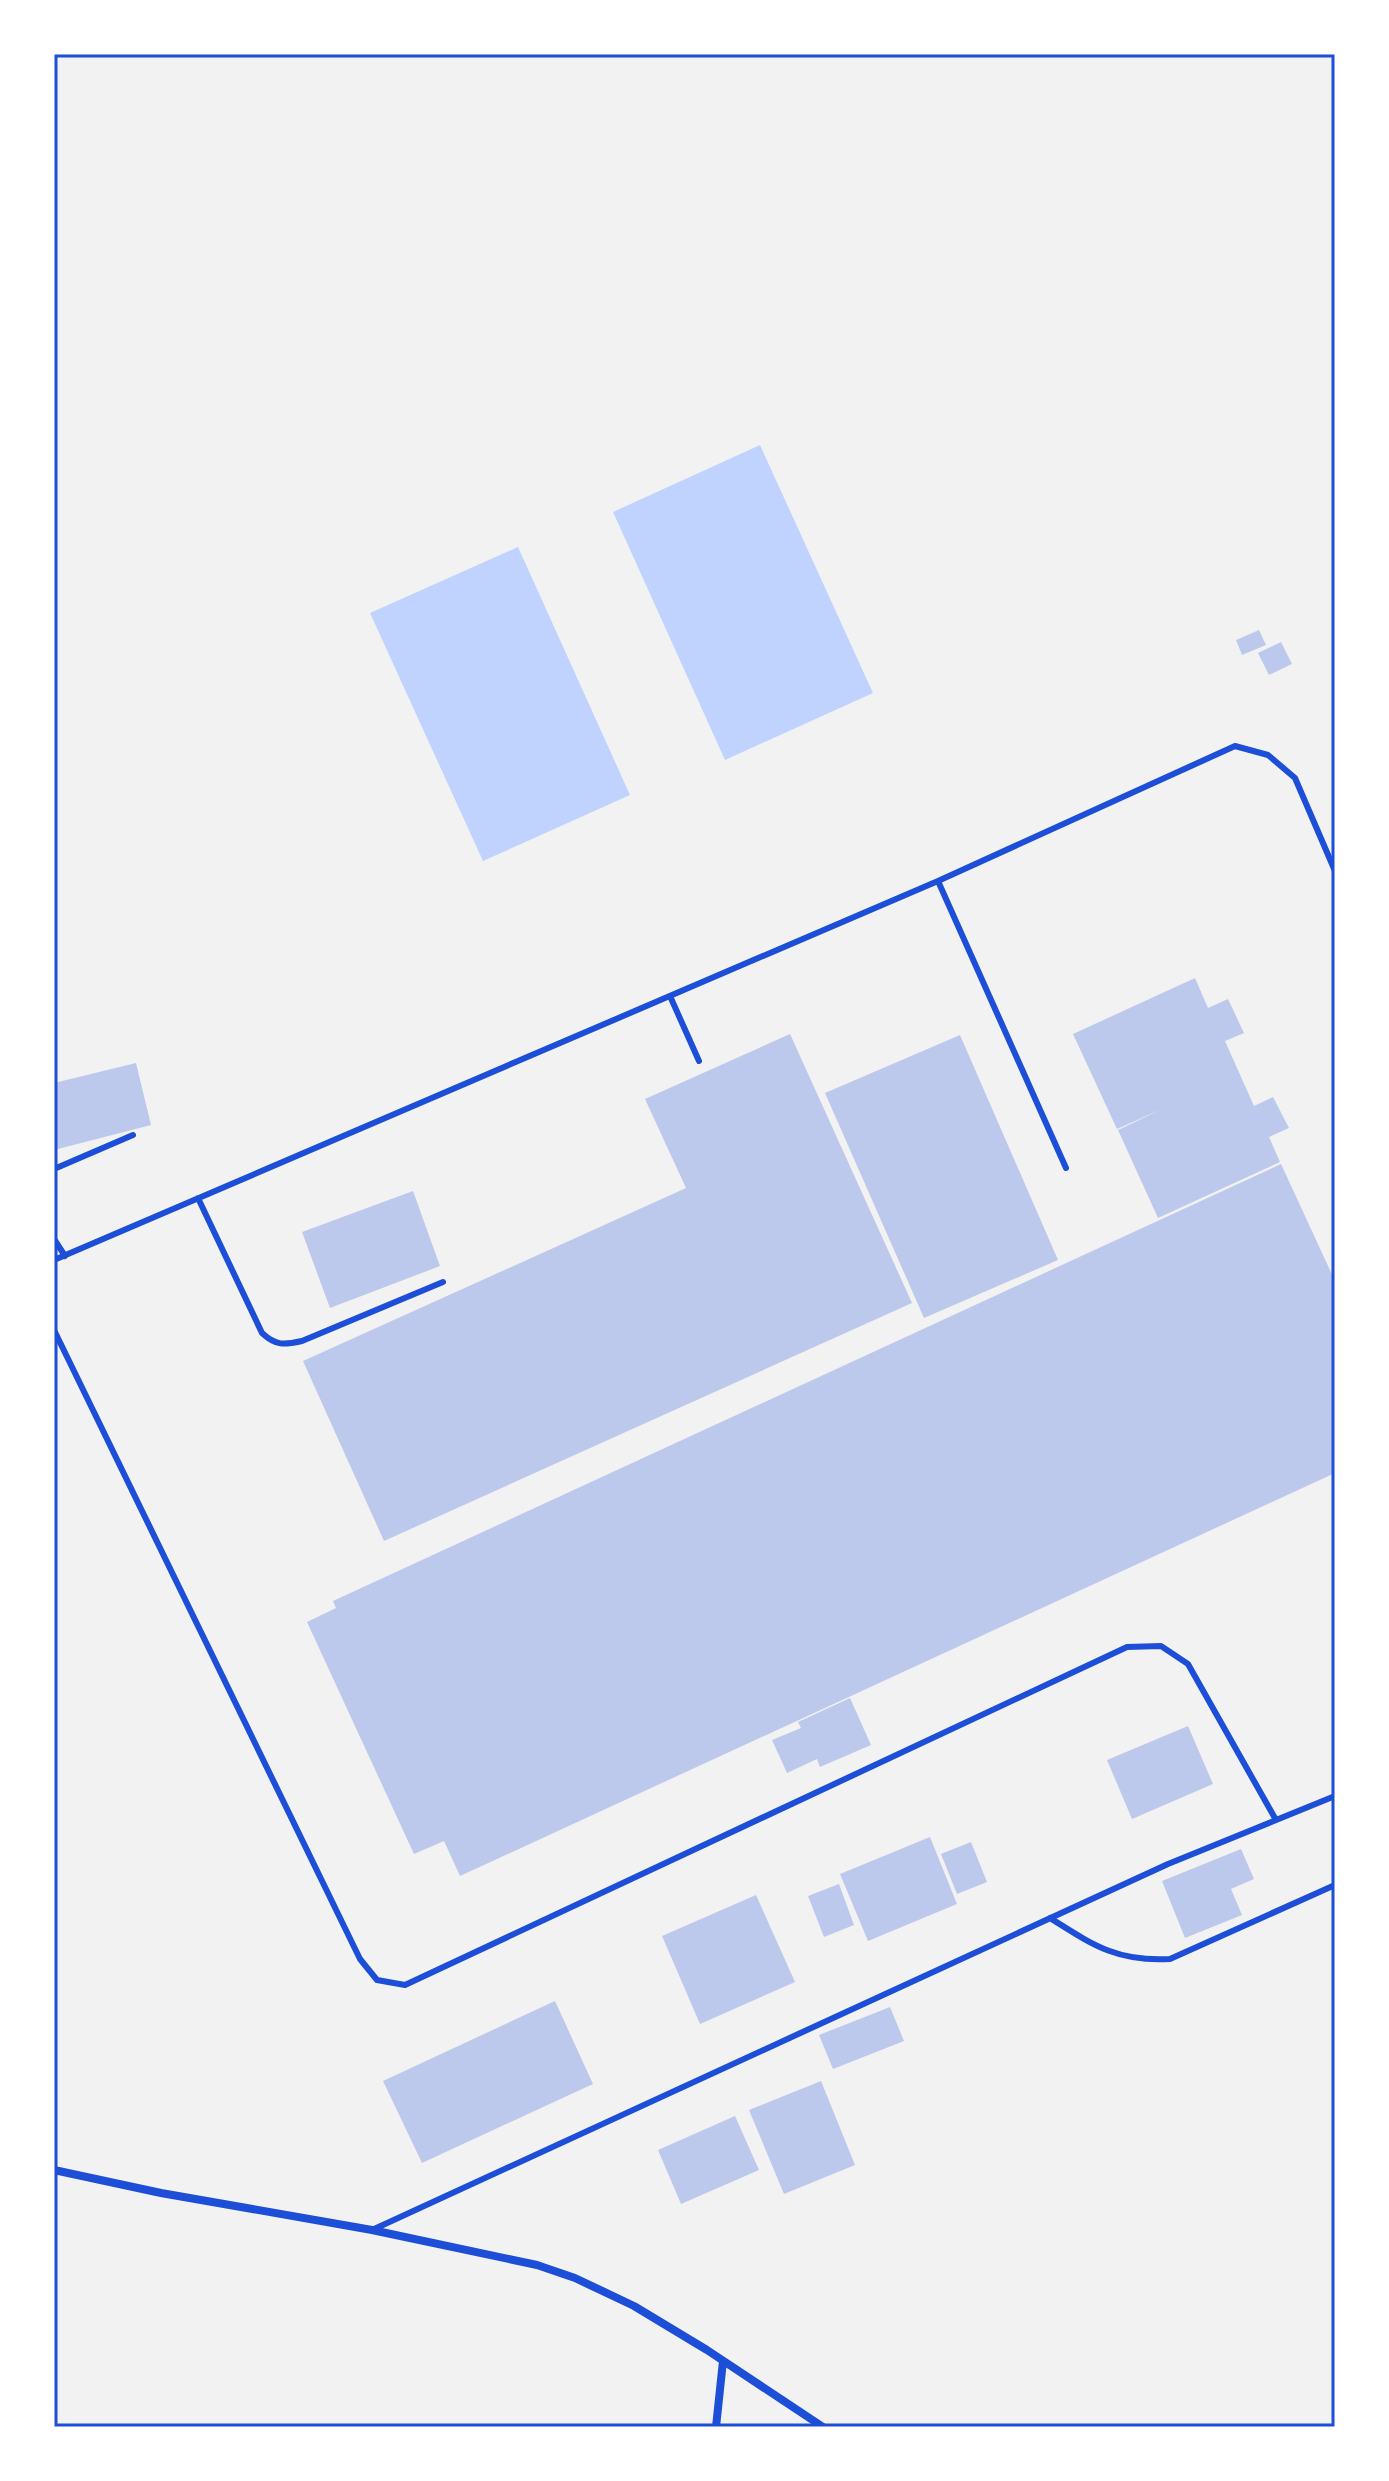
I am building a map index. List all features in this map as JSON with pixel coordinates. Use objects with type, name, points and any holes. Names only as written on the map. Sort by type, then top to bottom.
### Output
[{"type":"street","points":[[54,2170],[161,2193],[372,2230],[537,2265],[575,2278],[634,2306],[823,2427]]},
{"type":"street","points":[[716,2427],[723,2361]]},
{"type":"lane","points":[[54,1260],[938,881],[1235,746],[1268,755],[1295,778],[1335,871]]},
{"type":"lane","points":[[938,881],[1066,1168]]},
{"type":"lane","points":[[670,996],[699,1061]]},
{"type":"lane","points":[[54,1169],[133,1135]]},
{"type":"lane","points":[[198,1198],[262,1333],[272,1343],[285,1345],[302,1341],[443,1282]]},
{"type":"lane","points":[[54,1239],[65,1256]]},
{"type":"lane","points":[[54,1330],[360,1959],[377,1980],[405,1985],[1127,1647],[1161,1646],[1188,1664],[1276,1820]]},
{"type":"lane","points":[[372,2230],[1168,1864],[1335,1796]]},
{"type":"lane","points":[[1050,1918],[1115,1954],[1145,1960],[1170,1959],[1335,1885]]},
{"type":"water","points":[[760,445],[873,693],[725,760],[613,512]]},
{"type":"water","points":[[518,547],[630,795],[483,861],[370,613]]},
{"type":"building","points":[[1259,630],[1266,645],[1242,655],[1236,640]]},
{"type":"building","points":[[1281,642],[1292,664],[1269,675],[1258,653]]},
{"type":"building","points":[[1195,978],[1208,1008],[1228,999],[1244,1033],[1225,1041],[1254,1106],[1273,1097],[1289,1128],[1269,1137],[1280,1162],[1158,1218],[1118,1130],[1162,1109],[1117,1129],[1073,1034]]},
{"type":"building","points":[[790,1034],[912,1303],[384,1541],[303,1361],[686,1188],[645,1099]]},
{"type":"building","points":[[960,1035],[1058,1260],[924,1318],[825,1093]]},
{"type":"building","points":[[136,1063],[151,1125],[54,1150],[54,1083]]},
{"type":"building","points":[[1281,1164],[1335,1281],[1335,1473],[460,1876],[444,1841],[414,1854],[307,1622],[336,1608],[333,1601]]},
{"type":"building","points":[[413,1191],[440,1266],[330,1308],[302,1232]]},
{"type":"building","points":[[850,1698],[871,1745],[820,1767],[817,1759],[787,1773],[772,1740],[801,1728],[798,1722]]},
{"type":"building","points":[[1188,1726],[1213,1784],[1132,1819],[1107,1760]]},
{"type":"building","points":[[930,1837],[957,1904],[868,1941],[840,1874]]},
{"type":"building","points":[[971,1842],[987,1882],[957,1894],[941,1854]]},
{"type":"building","points":[[1241,1849],[1254,1879],[1231,1889],[1242,1915],[1185,1938],[1162,1881]]},
{"type":"building","points":[[839,1884],[854,1925],[824,1937],[808,1896]]},
{"type":"building","points":[[756,1895],[795,1982],[700,2024],[662,1936]]},
{"type":"building","points":[[555,2001],[593,2084],[422,2163],[383,2081]]},
{"type":"building","points":[[890,2007],[904,2041],[833,2069],[819,2035]]},
{"type":"building","points":[[821,2081],[855,2165],[784,2194],[749,2110]]},
{"type":"building","points":[[735,2116],[759,2170],[681,2204],[658,2150]]}]
